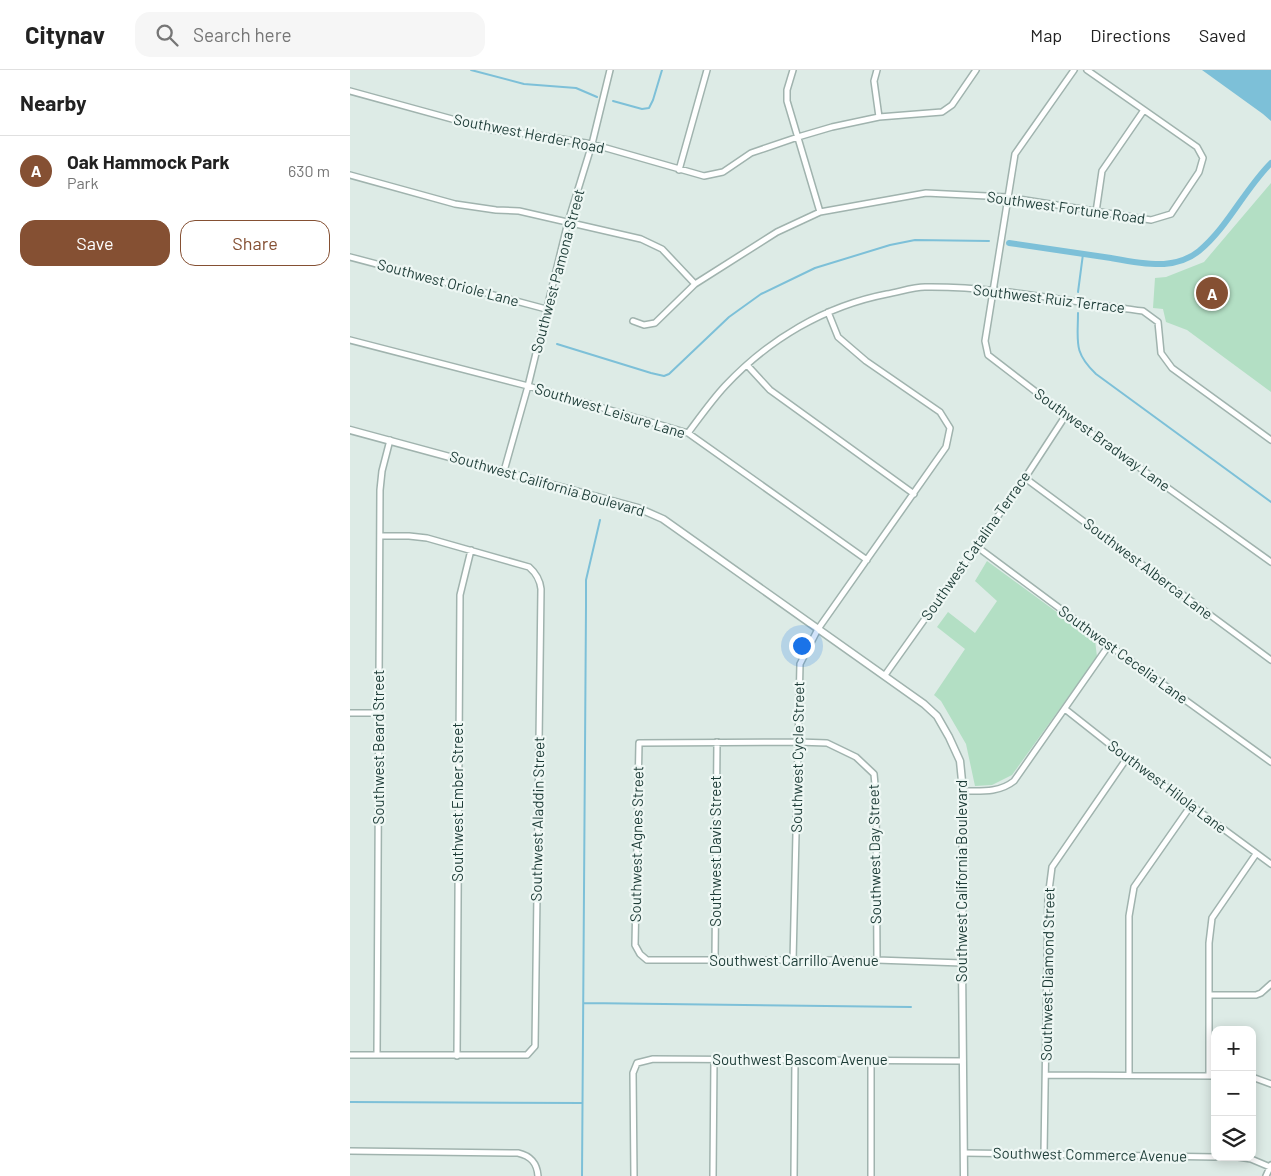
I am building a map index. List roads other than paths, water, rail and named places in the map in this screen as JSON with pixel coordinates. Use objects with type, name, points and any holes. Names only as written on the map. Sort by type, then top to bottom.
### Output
[{"type":"street","name":"Southwest Pamona Street","points":[[504,471],[528,386],[568,222],[592,144],[610,70]]},
{"type":"street","points":[[679,170],[708,70]]},
{"type":"street","points":[[793,70],[786,98],[820,212]]},
{"type":"street","points":[[877,70],[874,81],[879,118]]},
{"type":"street","name":"Southwest Herder Road","points":[[350,91],[492,130],[592,144],[704,176],[723,172],[751,153],[832,127],[879,118],[942,112],[952,105],[976,70]]},
{"type":"street","name":"Southwest Bradway Lane","points":[[1074,70],[1015,154],[985,342],[988,355],[1066,415],[1271,562]]},
{"type":"street","points":[[1087,70],[1144,110],[1102,172],[1096,212]]},
{"type":"street","name":"Southwest Fortune Road","points":[[633,321],[644,325],[655,322],[694,284],[777,232],[820,212],[926,194],[1007,197],[1151,220],[1171,214],[1199,172],[1203,158],[1197,147],[1144,110]]},
{"type":"street","points":[[350,175],[455,204],[496,210],[519,211],[641,239],[662,249],[694,284]]},
{"type":"street","name":"Southwest Oriole Lane","points":[[350,257],[546,309]]},
{"type":"street","name":"Southwest Ruiz Terrace","points":[[688,433],[725,386],[765,348],[793,330],[828,312],[866,298],[923,287],[994,290],[1143,311],[1158,322],[1161,353],[1172,368],[1271,440]]},
{"type":"street","name":"Southwest Cycle Street","points":[[793,961],[800,664],[818,629],[946,448],[950,428],[940,412],[866,361],[838,336],[828,312]]},
{"type":"street","name":"Southwest Leisure Lane","points":[[350,340],[528,386],[688,433],[867,560]]},
{"type":"street","points":[[747,365],[770,390],[914,494]]},
{"type":"street","name":"Southwest Catalina Terrace","points":[[885,675],[1025,478],[1066,415]]},
{"type":"street","name":"Southwest California Boulevard","points":[[350,430],[650,512],[663,519],[885,675],[938,716],[960,761],[963,791],[964,1176]]},
{"type":"street","name":"Southwest Beard Street","points":[[377,1055],[381,479],[390,440]]},
{"type":"street","name":"Southwest Alberca Lane","points":[[1025,478],[1271,660]]},
{"type":"street","points":[[380,536],[419,537],[471,550]]},
{"type":"street","name":"Southwest Cecelia Lane","points":[[976,546],[1271,762]]},
{"type":"street","name":"Southwest Aladdin Street","points":[[457,1056],[527,1055],[535,1046],[540,580],[534,571],[529,568],[471,550]]},
{"type":"street","name":"Southwest Ember Street","points":[[457,1056],[460,595],[471,550]]},
{"type":"street","points":[[963,791],[997,790],[1004,788],[1014,781],[1109,645]]},
{"type":"street","name":"Southwest Hilola Lane","points":[[1065,709],[1127,758],[1271,864]]},
{"type":"street","points":[[350,713],[379,713]]},
{"type":"street","name":"Southwest Davis Street","points":[[715,960],[717,742]]},
{"type":"street","name":"Southwest Day Street","points":[[639,743],[828,743],[856,757],[874,774],[876,795],[877,960]]},
{"type":"street","name":"Southwest Agnes Street","points":[[635,945],[639,743]]},
{"type":"street","name":"Southwest Diamond Street","points":[[1044,1154],[1048,898],[1052,867],[1127,758]]},
{"type":"street","points":[[1129,1075],[1129,916],[1134,887],[1192,804]]},
{"type":"street","points":[[1212,1071],[1209,943],[1212,918],[1256,854]]},
{"type":"street","name":"Southwest Carrillo Avenue","points":[[635,945],[640,954],[647,960],[877,960],[962,963]]},
{"type":"street","points":[[1210,996],[1256,995],[1271,984]]},
{"type":"street","points":[[350,1055],[457,1056]]},
{"type":"street","name":"Southwest Bascom Avenue","points":[[634,1176],[633,1072],[637,1063],[653,1059],[963,1061]]},
{"type":"street","points":[[714,1059],[714,1176]]},
{"type":"street","points":[[794,1176],[795,1060]]},
{"type":"street","points":[[870,1060],[871,1176]]},
{"type":"street","points":[[1046,1075],[1211,1076]]},
{"type":"street","points":[[1256,1078],[1271,1084]]},
{"type":"street","points":[[350,1151],[518,1153],[528,1156],[536,1164],[538,1176]]},
{"type":"street","name":"Southwest Commerce Avenue","points":[[964,1153],[1211,1157]]},
{"type":"street","points":[[1256,1161],[1271,1166],[1266,1176]]},
{"type":"water","points":[[1202,70],[1271,70],[1271,121],[1263,114]]},
{"type":"waterway","points":[[471,70],[524,84],[576,88],[597,97]]},
{"type":"waterway","points":[[613,101],[642,109],[649,108],[662,70]]},
{"type":"waterway","points":[[1009,243],[1144,263],[1164,264],[1178,262],[1199,251],[1219,231],[1252,185],[1271,163]]},
{"type":"waterway","points":[[557,344],[664,376],[669,374],[729,317],[761,294],[815,268],[890,245],[915,240],[989,241]]},
{"type":"waterway","points":[[1078,292],[1083,254]]},
{"type":"waterway","points":[[1078,313],[1078,346],[1080,353],[1096,374],[1271,502]]},
{"type":"waterway","points":[[582,1176],[586,580],[600,520]]},
{"type":"waterway","points":[[584,1003],[911,1007]]},
{"type":"waterway","points":[[350,1102],[582,1103]]},
{"type":"place","name":"Oak Hammock Park","points":[[1212,293]]}]
